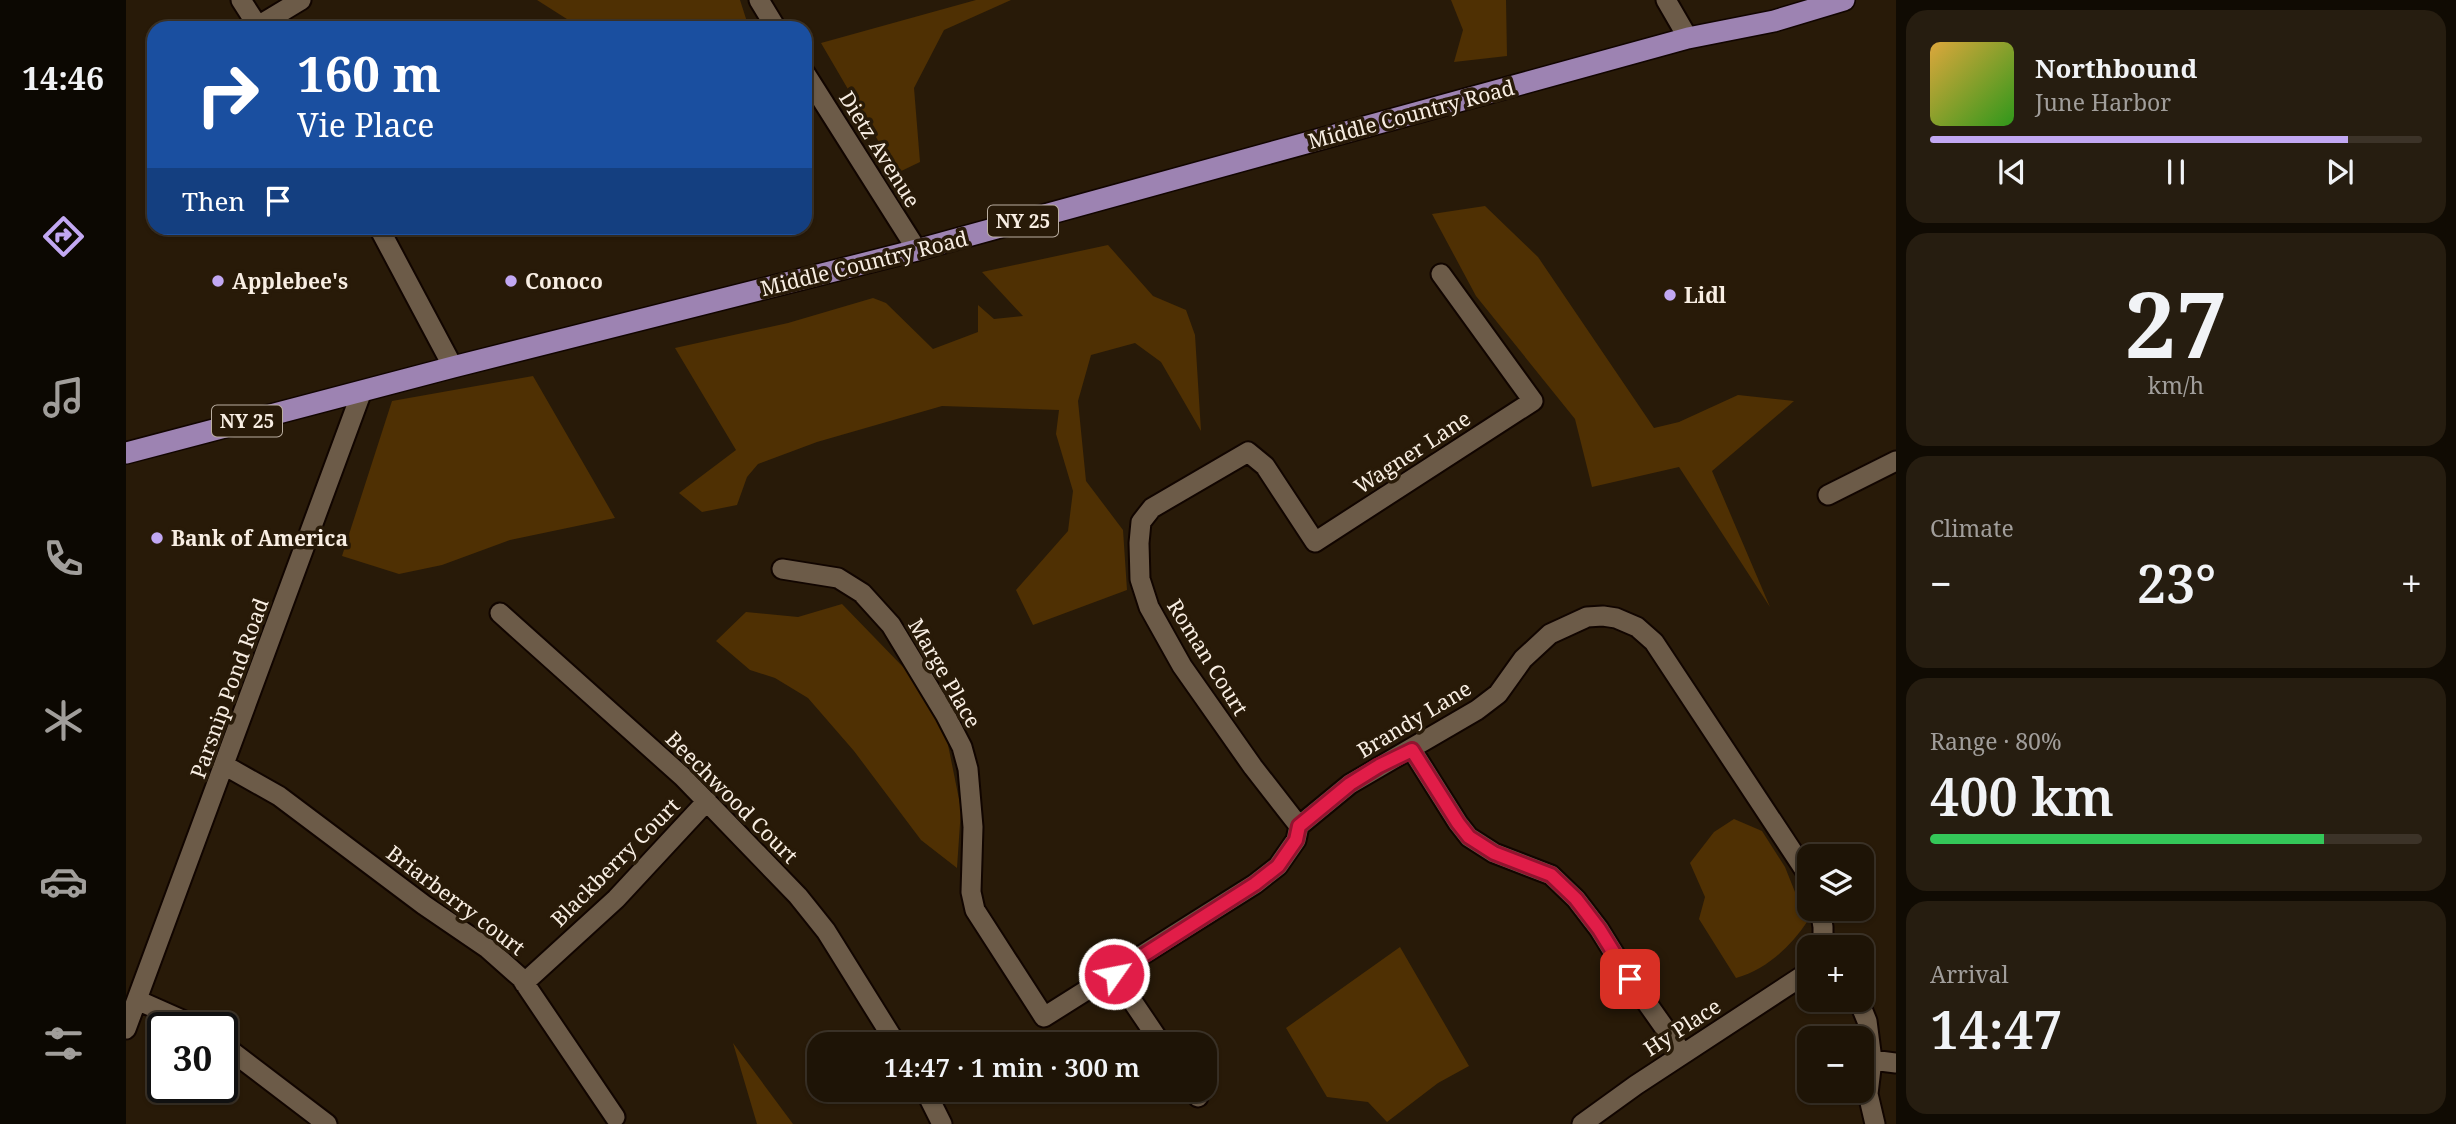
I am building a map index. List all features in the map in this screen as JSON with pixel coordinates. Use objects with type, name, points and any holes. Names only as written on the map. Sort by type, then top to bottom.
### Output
[{"type":"main road","name":"Middle Country Road","points":[[126,453],[917,250],[1688,38],[1774,21],[1844,0]]},
{"type":"street","points":[[242,0],[255,21]]},
{"type":"street","points":[[269,21],[302,0]]},
{"type":"street","points":[[759,0],[772,21]]},
{"type":"street","points":[[1666,0],[1688,38]]},
{"type":"street","name":"Dietz Avenue","points":[[812,84],[917,250]]},
{"type":"street","points":[[383,235],[453,367]]},
{"type":"street","name":"Wagner Lane","points":[[1315,542],[1533,401],[1441,274]]},
{"type":"street","name":"Parsnip Pond Road","points":[[126,1029],[362,391]]},
{"type":"street","name":"Roman Court","points":[[1299,826],[1253,767],[1182,666],[1149,607],[1140,579],[1139,543],[1141,522],[1152,508],[1248,452],[1265,466],[1315,542]]},
{"type":"street","points":[[1828,495],[1896,461]]},
{"type":"street","name":"Marge Place","points":[[782,569],[838,578],[862,593],[891,625],[945,714],[962,747],[968,769],[973,827],[971,892],[975,910],[1044,1017]]},
{"type":"street","name":"Beechwood Court","points":[[500,613],[683,777],[798,896],[826,931],[889,1032]]},
{"type":"street","name":"Brandy Lane","points":[[1044,1017],[1255,884],[1278,866],[1296,840],[1299,826],[1350,784],[1477,710],[1498,694],[1523,659],[1550,634],[1587,617],[1616,618],[1637,627],[1654,642],[1797,858]]},
{"type":"street","points":[[1412,750],[1469,837],[1494,853],[1551,875],[1576,899],[1683,1054]]},
{"type":"street","name":"Briarberry court","points":[[224,765],[279,796],[424,905],[487,948],[524,983],[615,1118]]},
{"type":"street","name":"Blackberry Court","points":[[524,983],[616,899],[706,801]]},
{"type":"street","points":[[1114,974],[1153,1032]]},
{"type":"street","name":"Hy Place","points":[[1581,1124],[1797,979]]},
{"type":"street","points":[[137,1000],[164,1012]]},
{"type":"street","points":[[238,1056],[327,1124]]},
{"type":"street","points":[[1874,1060],[1896,1063]]},
{"type":"street","points":[[931,1102],[942,1124]]},
{"type":"street","points":[[1870,1103],[1875,1124]]},
{"type":"shaded area","points":[[537,0],[740,0],[747,21],[570,21]]},
{"type":"shaded area","points":[[976,0],[1011,0],[944,30],[914,88],[920,162],[897,173],[821,43]]},
{"type":"shaded area","points":[[1451,0],[1506,0],[1507,56],[1454,62],[1463,30]]},
{"type":"shaded area","points":[[1485,206],[1538,257],[1654,428],[1679,422],[1738,395],[1794,401],[1712,471],[1770,607],[1679,467],[1592,487],[1575,419],[1476,296],[1432,214]]},
{"type":"shaded area","points":[[1108,245],[1153,296],[1186,310],[1195,335],[1201,431],[1161,362],[1135,343],[1091,355],[1078,401],[1086,481],[1123,530],[1127,590],[1033,625],[1016,590],[1068,531],[1073,491],[1056,434],[1059,410],[942,406],[817,442],[758,464],[747,477],[737,505],[702,512],[679,493],[736,450],[675,348],[788,323],[873,298],[886,303],[933,349],[978,332],[978,305],[994,319],[1023,316],[982,272]]},
{"type":"shaded area","points":[[533,376],[615,518],[510,540],[442,565],[399,574],[342,556],[392,401]]},
{"type":"shaded area","points":[[842,604],[905,669],[945,730],[961,809],[957,868],[921,840],[854,751],[808,698],[775,678],[750,670],[716,641],[746,612],[798,617]]},
{"type":"shaded area","points":[[1734,819],[1762,831],[1785,867],[1797,897],[1797,921],[1807,922],[1777,956],[1758,969],[1736,978],[1699,919],[1705,897],[1690,863],[1714,832]]},
{"type":"shaded area","points":[[1400,947],[1469,1066],[1438,1083],[1387,1122],[1368,1102],[1327,1097],[1286,1028]]},
{"type":"shaded area","points":[[733,1043],[793,1124],[757,1124]]},
{"type":"place","name":"Applebee's","points":[[218,281]]},
{"type":"place","name":"Conoco","points":[[511,281]]},
{"type":"place","name":"Lidl","points":[[1670,295]]},
{"type":"place","name":"Bank of America","points":[[157,538]]},
{"type":"route","points":[[1114,974],[1255,884],[1278,866],[1296,840],[1299,826],[1350,784],[1412,750],[1469,837],[1494,853],[1551,875],[1576,899],[1599,929],[1630,979]]}]
